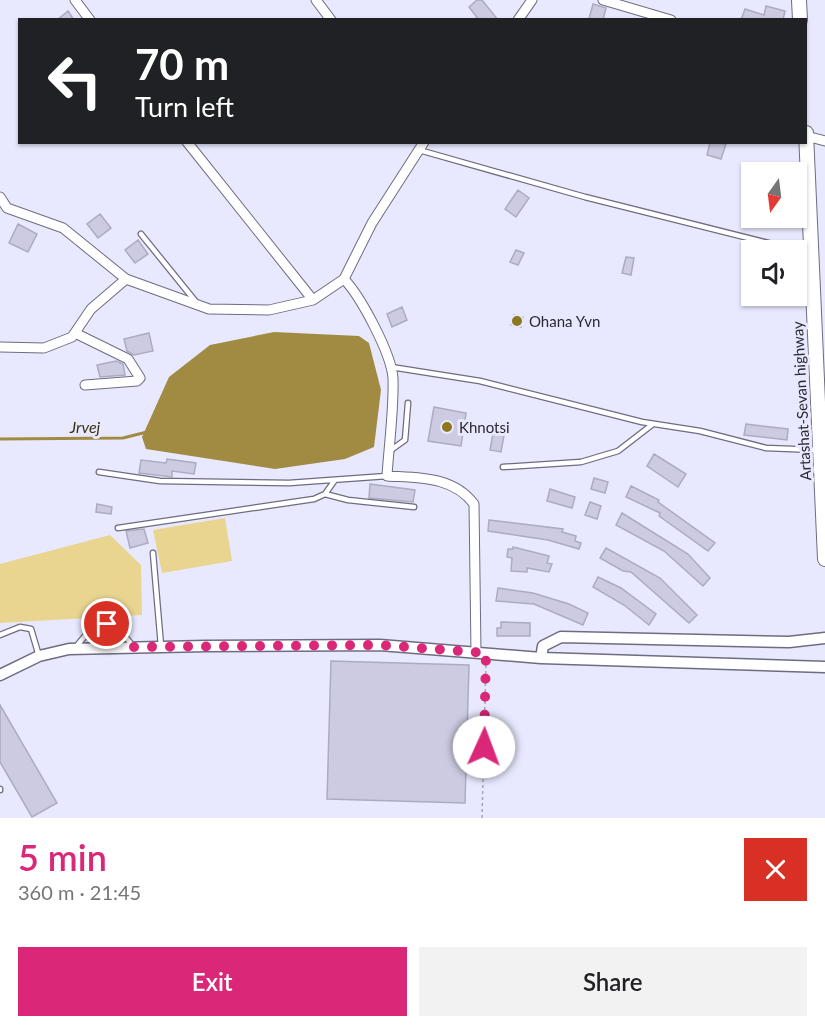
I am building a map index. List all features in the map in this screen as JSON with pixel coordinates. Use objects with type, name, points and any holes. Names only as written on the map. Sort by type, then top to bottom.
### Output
[{"type":"main road","points":[[799,0],[800,18]]},
{"type":"main road","name":"Artashat-Sevan highway","points":[[806,144],[810,253],[820,363],[820,450],[825,559]]},
{"type":"street","points":[[75,0],[88,18]]},
{"type":"street","points":[[316,0],[330,18]]},
{"type":"street","points":[[520,18],[532,0]]},
{"type":"street","points":[[603,0],[664,18]]},
{"type":"street","points":[[807,134],[825,141]]},
{"type":"street","points":[[189,144],[313,300]]},
{"type":"street","points":[[0,197],[7,208],[63,228],[126,279],[209,309],[269,310],[313,300],[344,279],[372,223],[422,146]]},
{"type":"street","points":[[0,346],[44,348],[72,337],[91,309],[126,279]]},
{"type":"street","points":[[344,279],[355,291],[393,376],[387,476],[439,480],[457,487],[474,504],[481,652]]},
{"type":"street","points":[[75,333],[128,359],[140,378],[85,385]]},
{"type":"street","points":[[541,658],[543,646],[561,637],[789,642],[825,638]]},
{"type":"street","points":[[0,675],[39,656],[75,649],[160,646],[380,645],[541,658],[825,667]]},
{"type":"lane","points":[[422,146],[585,197],[810,253]]},
{"type":"lane","points":[[141,234],[199,306]]},
{"type":"lane","points":[[390,367],[480,381],[653,424],[700,431],[766,448],[820,450]]},
{"type":"lane","points":[[388,452],[405,440],[408,403]]},
{"type":"lane","points":[[503,467],[581,462],[618,451],[653,424]]},
{"type":"lane","points":[[99,472],[160,482],[290,483],[387,476]]},
{"type":"lane","points":[[118,528],[314,499],[325,494],[335,480]]},
{"type":"lane","points":[[325,494],[348,500],[414,507]]},
{"type":"lane","points":[[153,553],[160,646]]},
{"type":"lane","points":[[107,624],[121,632],[134,647]]},
{"type":"lane","points":[[75,649],[94,625]]},
{"type":"lane","points":[[0,634],[20,627],[31,629],[39,656]]},
{"type":"path","points":[[481,652],[482,818]]},
{"type":"shaded area","points":[[274,332],[359,336],[369,343],[381,390],[374,447],[345,459],[275,469],[146,449],[142,437],[169,377],[210,345]]},
{"type":"shaded area","points":[[225,518],[232,561],[162,573],[153,530]]},
{"type":"shaded area","points":[[110,535],[141,565],[142,615],[0,623],[0,564]]},
{"type":"building","points":[[477,0],[482,0],[496,18],[477,18],[469,7]]},
{"type":"building","points":[[593,4],[606,8],[604,18],[589,18]]},
{"type":"building","points":[[766,6],[785,11],[783,18],[742,18],[745,9],[764,15]]},
{"type":"building","points":[[68,11],[73,18],[59,18]]},
{"type":"building","points":[[710,144],[726,144],[721,159],[707,155]]},
{"type":"building","points":[[518,190],[529,198],[516,217],[505,209]]},
{"type":"building","points":[[100,214],[111,228],[98,238],[87,224]]},
{"type":"building","points":[[18,224],[37,234],[28,252],[9,243]]},
{"type":"building","points":[[138,240],[148,254],[135,263],[125,250]]},
{"type":"building","points":[[516,250],[524,253],[518,265],[510,262]]},
{"type":"building","points":[[626,257],[634,258],[631,275],[622,273]]},
{"type":"building","points":[[402,307],[407,320],[392,327],[387,314]]},
{"type":"building","name":"Ohana Yvn","points":[[514,315],[523,317],[521,327],[511,325]]},
{"type":"building","points":[[149,333],[153,351],[134,355],[127,351],[124,339]]},
{"type":"building","points":[[116,361],[123,364],[125,375],[100,377],[97,365]]},
{"type":"building","name":"Khnotsi","points":[[434,407],[466,413],[461,446],[428,441]]},
{"type":"building","points":[[746,424],[788,429],[787,440],[744,435]]},
{"type":"building","points":[[494,428],[505,430],[501,452],[490,450]]},
{"type":"building","points":[[654,454],[686,474],[678,487],[647,466]]},
{"type":"building","points":[[167,459],[196,463],[194,474],[172,471],[172,477],[139,473],[141,460],[166,463]]},
{"type":"building","points":[[594,478],[608,482],[605,493],[591,489]]},
{"type":"building","points":[[370,484],[415,490],[413,502],[369,498]]},
{"type":"building","points":[[631,486],[659,500],[658,502],[715,543],[708,551],[659,516],[660,513],[626,497]]},
{"type":"building","points":[[550,489],[575,497],[572,508],[547,501]]},
{"type":"building","points":[[590,502],[601,506],[597,519],[585,515]]},
{"type":"building","points":[[97,504],[112,507],[111,514],[96,512]]},
{"type":"building","points":[[622,513],[688,554],[710,578],[703,586],[664,551],[616,525]]},
{"type":"building","points":[[489,520],[563,529],[562,532],[576,536],[575,541],[581,543],[579,549],[548,540],[488,531]]},
{"type":"building","points":[[144,529],[148,543],[130,548],[126,531]]},
{"type":"building","points":[[513,547],[549,556],[547,563],[552,564],[549,572],[527,568],[527,572],[511,571],[512,558],[507,557],[508,549],[513,549]]},
{"type":"building","points":[[606,548],[660,578],[697,615],[689,623],[631,572],[623,571],[600,558]]},
{"type":"building","points":[[598,577],[621,588],[656,614],[649,625],[624,605],[593,587]]},
{"type":"building","points":[[498,588],[533,593],[569,604],[588,613],[583,625],[534,604],[496,601]]},
{"type":"building","points":[[501,622],[530,623],[530,636],[497,636],[497,628],[501,628]]},
{"type":"building","points":[[331,661],[469,665],[465,803],[327,799]]},
{"type":"building","points":[[0,705],[57,803],[32,817],[0,762]]},
{"type":"waterway","name":"Jrvej","points":[[0,439],[123,438],[147,432]]},
{"type":"place","name":"Ohana Yvn","points":[[517,321]]},
{"type":"place","name":"Khnotsi","points":[[447,427]]},
{"type":"route","points":[[107,624],[121,632],[134,647],[380,645],[486,653],[484,747]]}]
